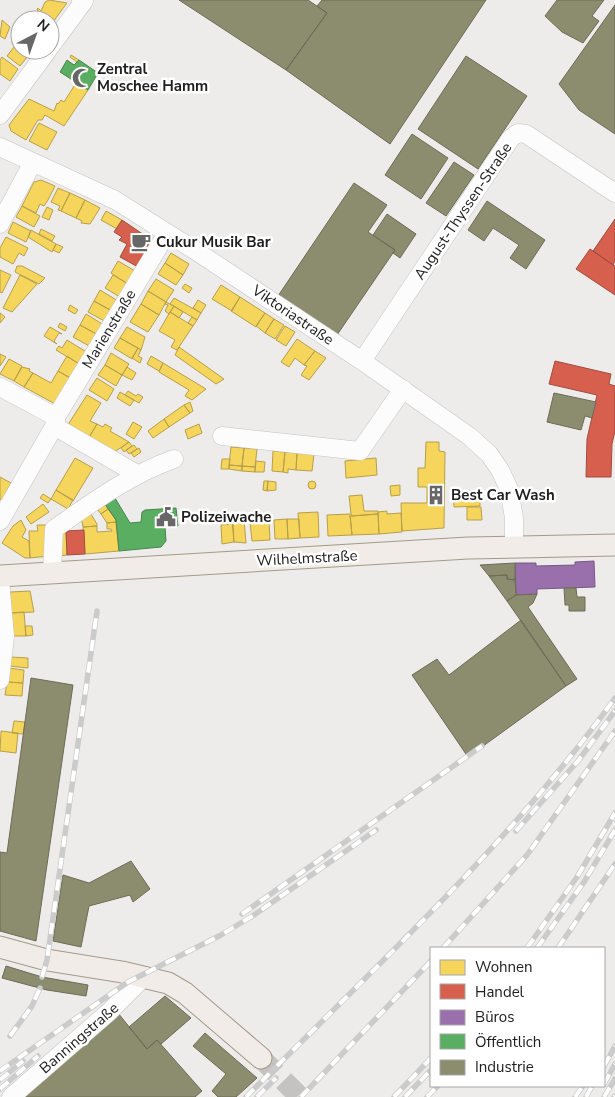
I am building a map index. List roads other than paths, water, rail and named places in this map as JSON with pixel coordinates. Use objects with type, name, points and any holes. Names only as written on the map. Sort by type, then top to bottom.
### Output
[{"type":"main road","name":"Wilhelmstraße","points":[[0,576],[514,547],[615,545]]},
{"type":"main road","points":[[0,947],[47,960],[145,976],[168,983],[185,994],[260,1058]]},
{"type":"street","points":[[60,33],[83,1]]},
{"type":"street","points":[[0,115],[41,60]]},
{"type":"street","name":"August-Thyssen-Straße","points":[[362,361],[511,138],[518,133],[526,134],[541,142],[615,193]]},
{"type":"street","name":"Viktoriastraße","points":[[0,147],[116,200],[404,389],[421,404],[469,436],[489,454],[500,470],[509,489],[514,518],[514,547]]},
{"type":"street","points":[[0,224],[33,162]]},
{"type":"street","name":"Marienstraße","points":[[0,521],[55,422],[167,234]]},
{"type":"street","points":[[0,387],[138,474]]},
{"type":"street","points":[[222,436],[360,451],[404,389]]},
{"type":"street","points":[[52,572],[54,529],[138,474],[174,459]]},
{"type":"street","points":[[0,580],[5,636],[0,680]]},
{"type":"street","name":"Banningstraße","points":[[11,1097],[110,1011],[145,976]]},
{"type":"tunnel","points":[[261,1058],[300,1097]]},
{"type":"railway","points":[[42,977],[47,960],[97,611]]},
{"type":"railway","points":[[246,1097],[391,953],[485,855],[574,752],[615,698]]},
{"type":"railway","points":[[516,831],[578,761],[615,711]]},
{"type":"railway","points":[[444,947],[527,855],[615,731]]},
{"type":"railway","points":[[242,914],[482,746]]},
{"type":"railway","points":[[528,947],[577,877],[615,813]]},
{"type":"railway","points":[[0,1071],[128,982],[221,935],[254,915],[376,830]]},
{"type":"railway","points":[[538,947],[584,882],[615,830]]},
{"type":"railway","points":[[559,947],[615,864]]},
{"type":"railway","points":[[301,1097],[430,962]]},
{"type":"railway","points":[[10,1036],[32,1006],[40,988]]},
{"type":"railway","points":[[605,1064],[615,1046]]},
{"type":"railway","points":[[0,1089],[38,1056]]},
{"type":"railway","points":[[394,1097],[430,1059]]},
{"type":"railway","points":[[0,1080],[23,1061]]},
{"type":"railway","points":[[605,1082],[615,1064]]},
{"type":"railway","points":[[405,1097],[430,1071]]},
{"type":"railway","points":[[257,1097],[276,1078]]},
{"type":"railway","points":[[604,1097],[615,1079]]},
{"type":"railway","points":[[427,1097],[437,1087]]},
{"type":"railway","points":[[575,1097],[582,1087]]},
{"type":"railway","points":[[586,1097],[591,1087]]},
{"type":"place","name":"Zentral Moschee Hamm","points":[[82,78]]},
{"type":"place","name":"Cukur Musik Bar","points":[[141,242]]},
{"type":"place","name":"Best Car Wash","points":[[436,495]]},
{"type":"place","name":"Polizeiwache","points":[[166,517]]}]
